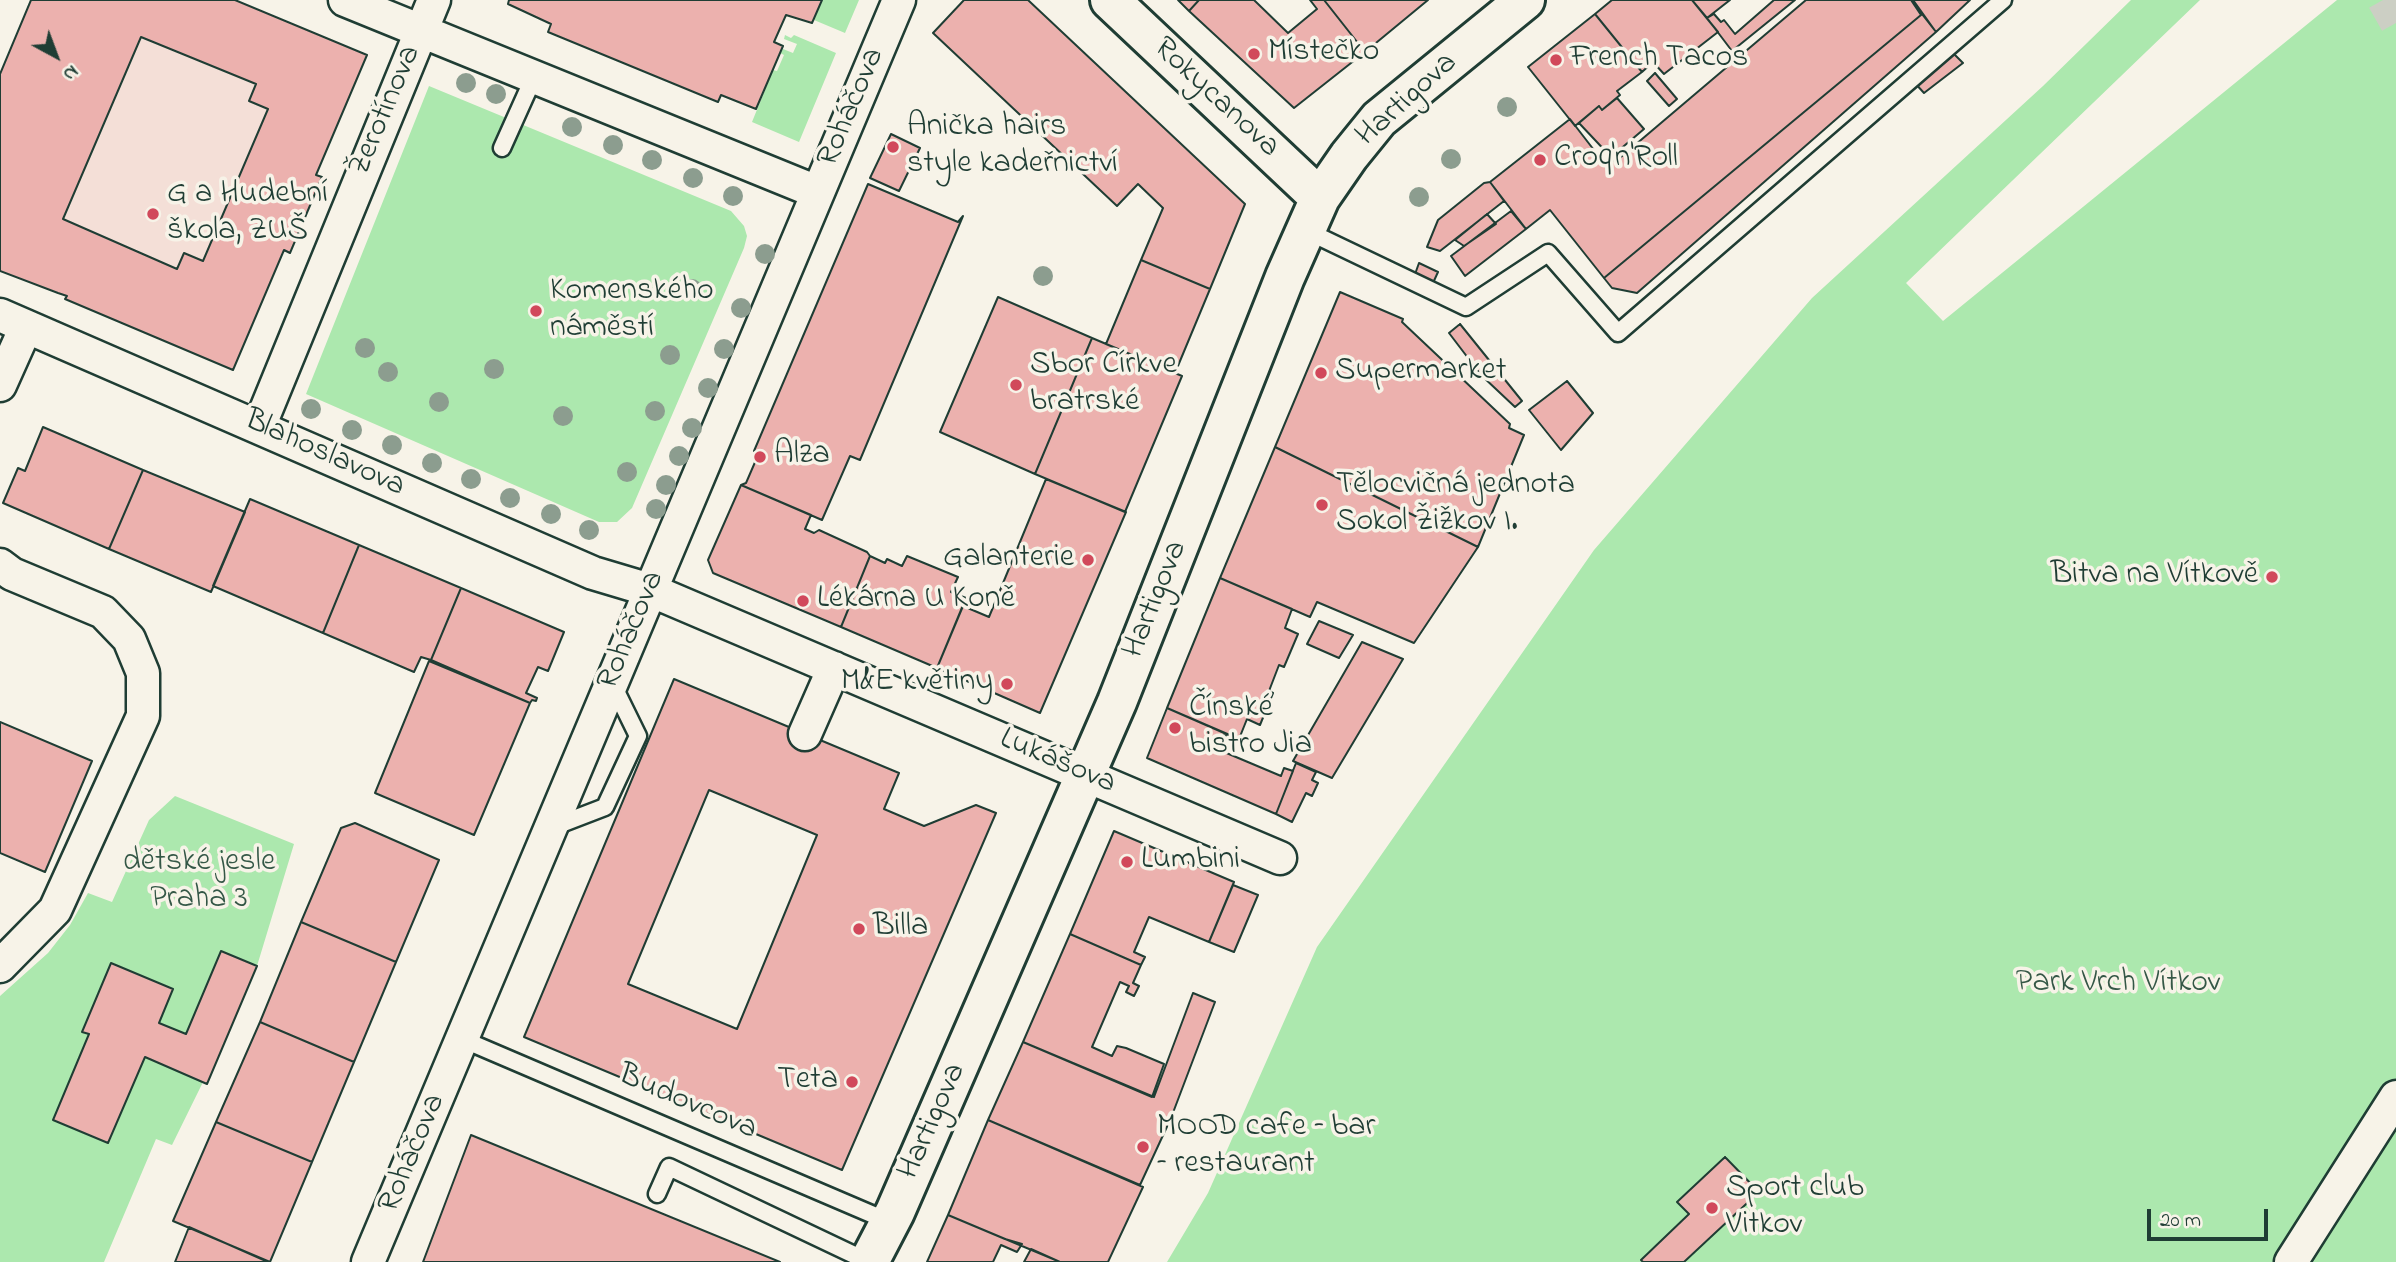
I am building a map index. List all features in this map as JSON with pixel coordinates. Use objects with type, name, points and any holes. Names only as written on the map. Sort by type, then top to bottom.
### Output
[{"type":"main road","name":"Rokycanova","points":[[1110,0],[1313,214]]},
{"type":"main road","name":"Hartigova","points":[[869,1262],[890,1222],[1086,775],[1313,214],[1349,156],[1379,119],[1525,0]]},
{"type":"street","points":[[345,0],[533,79],[817,192]]},
{"type":"street","name":"Žerotínova","points":[[259,426],[434,0]]},
{"type":"street","name":"Roháčova","points":[[368,1262],[899,0]]},
{"type":"street","points":[[0,385],[13,321]]},
{"type":"street","name":"Blahoslavova","points":[[13,321],[593,573],[650,590]]},
{"type":"street","points":[[0,565],[12,574],[103,612],[129,639],[143,673],[143,716],[55,910],[0,966]]},
{"type":"street","name":"Lukášova","points":[[650,590],[1280,858]]},
{"type":"street","points":[[805,734],[834,668]]},
{"type":"street","points":[[2291,1262],[2396,1097]]},
{"type":"lane","points":[[1313,214],[1466,307],[1548,253],[1618,333],[2003,0]]},
{"type":"lane","points":[[502,148],[533,79]]},
{"type":"lane","points":[[551,828],[605,807],[638,736],[612,682]]},
{"type":"lane","name":"Budovcova","points":[[462,1039],[890,1222]]},
{"type":"lane","points":[[657,1194],[669,1167],[869,1262]]},
{"type":"shaded area","name":"G a Hudební škola, ZUŠ","points":[[31,0],[235,0],[367,55],[316,175],[290,253],[283,251],[233,370],[65,299],[66,296],[59,293],[0,271],[0,74]]},
{"type":"green space","points":[[822,0],[859,0],[845,33],[814,20]]},
{"type":"green space","name":"Park Vrch Vítkov","points":[[2131,0],[2200,0],[1906,283],[1943,321],[2337,0],[2396,0],[2396,1262],[1167,1262],[1208,1193],[1317,947],[1594,550],[1812,298],[2043,86]]},
{"type":"green space","points":[[785,35],[791,38],[794,35],[836,53],[799,142],[752,122],[773,70],[777,71],[784,55],[780,53],[783,49],[793,53],[797,44],[784,39]]},
{"type":"green space","points":[[429,86],[731,211],[744,226],[747,236],[744,248],[632,508],[617,522],[599,522],[306,394]]},
{"type":"green space","name":"dětské jesle Praha 3","points":[[175,796],[294,844],[257,966],[221,951],[186,1034],[159,1023],[173,989],[111,963],[82,1031],[89,1034],[53,1120],[109,1143],[145,1057],[203,1082],[172,1145],[156,1139],[104,1262],[0,1262],[0,996],[48,953],[70,925],[88,893],[112,902],[149,820]]},
{"type":"building","name":"G a Hudební škola, ZUŠ","points":[[31,0],[235,0],[367,55],[316,175],[322,177],[290,253],[284,250],[233,370],[65,299],[67,296],[0,271],[0,74]],"holes":[[[141,37],[256,84],[249,101],[268,109],[203,261],[184,253],[177,269],[63,219]]]},
{"type":"building","points":[[509,0],[822,0],[812,23],[786,15],[774,42],[783,46],[756,109],[721,95],[718,102],[548,32],[551,24],[508,4]]},
{"type":"building","points":[[964,0],[1028,0],[1245,204],[1210,289],[1141,260],[1163,208],[1138,184],[1117,206],[933,33]]},
{"type":"building","points":[[1178,0],[1199,0],[1189,11]]},
{"type":"building","points":[[1199,0],[1254,0],[1288,33],[1317,9],[1310,0],[1324,0],[1365,52],[1294,108],[1189,11]]},
{"type":"building","points":[[1324,0],[1428,0],[1365,52]]},
{"type":"building","points":[[1612,0],[1692,0],[1718,32],[1664,74],[1653,62],[1642,72],[1595,14]]},
{"type":"building","points":[[1692,0],[1730,0],[1707,18]]},
{"type":"building","points":[[1774,0],[1795,0],[1732,51],[1707,18],[1714,14],[1721,22],[1724,20],[1735,34]]},
{"type":"building","points":[[1806,0],[1911,0],[1921,15],[1604,278],[1550,210],[1526,229],[1490,182],[1570,119],[1604,163],[1611,157],[1615,162]]},
{"type":"building","points":[[1911,0],[1936,32],[1637,293],[1612,288],[1604,278],[1921,15]]},
{"type":"building","points":[[1913,0],[1970,0],[1936,32]]},
{"type":"building","points":[[1595,14],[1642,72],[1617,91],[1620,95],[1602,110],[1599,106],[1575,126],[1528,67]]},
{"type":"building","points":[[1951,51],[1963,63],[1924,93],[1914,82]]},
{"type":"building","points":[[1655,73],[1677,99],[1669,106],[1647,81]]},
{"type":"building","points":[[1617,98],[1644,129],[1611,157],[1579,123],[1599,106],[1602,110]]},
{"type":"building","points":[[891,134],[920,148],[899,191],[870,178]]},
{"type":"building","points":[[1490,182],[1504,201],[1440,251],[1427,247],[1438,220],[1484,183]]},
{"type":"building","points":[[868,184],[958,222],[963,216],[860,460],[850,456],[822,520],[741,485],[746,483],[759,453],[754,451]]},
{"type":"building","points":[[1511,211],[1526,229],[1465,276],[1451,256]]},
{"type":"building","points":[[1487,214],[1496,224],[1464,246],[1455,240]]},
{"type":"building","points":[[1141,260],[1210,289],[1175,373],[1106,344]]},
{"type":"building","points":[[1419,263],[1438,272],[1433,283],[1414,277]]},
{"type":"building","points":[[1340,292],[1403,319],[1402,322],[1510,424],[1509,428],[1524,435],[1478,547],[1275,447]]},
{"type":"building","name":"Sbor Církve bratrské","points":[[998,297],[1092,338],[1035,474],[940,432]]},
{"type":"building","points":[[1460,324],[1522,401],[1515,407],[1481,375],[1449,333]]},
{"type":"building","points":[[1092,338],[1182,376],[1125,512],[1035,474]]},
{"type":"building","points":[[1567,381],[1593,413],[1561,450],[1529,410]]},
{"type":"building","points":[[43,427],[143,470],[109,549],[3,503],[18,468],[25,471]]},
{"type":"building","name":"Tělocvičná jednota Sokol Žižkov I.","points":[[1275,447],[1478,547],[1414,643],[1317,602],[1310,617],[1220,578]]},
{"type":"building","points":[[143,470],[245,512],[211,592],[109,549]]},
{"type":"building","points":[[1046,479],[1126,512],[1040,713],[937,668],[963,606],[989,617]]},
{"type":"building","points":[[741,485],[811,515],[805,529],[814,533],[819,530],[867,552],[870,556],[841,627],[713,573],[708,560]]},
{"type":"building","points":[[250,499],[359,545],[323,633],[213,586]]},
{"type":"building","points":[[359,545],[461,588],[431,660],[421,657],[414,672],[323,633]]},
{"type":"building","points":[[870,556],[885,563],[887,559],[902,566],[907,556],[958,577],[951,592],[966,598],[937,668],[841,627]]},
{"type":"building","points":[[1220,578],[1292,609],[1285,628],[1298,634],[1284,667],[1279,665],[1269,691],[1273,693],[1260,725],[1247,719],[1239,739],[1167,708]]},
{"type":"building","points":[[461,588],[564,632],[548,671],[538,667],[526,693],[537,698],[536,701],[532,700],[530,703],[431,660]]},
{"type":"building","points":[[1319,621],[1353,635],[1339,658],[1307,644]]},
{"type":"building","points":[[1362,642],[1403,659],[1332,778],[1293,761]]},
{"type":"building","points":[[429,661],[530,703],[474,835],[375,793]]},
{"type":"building","points":[[674,679],[899,773],[884,809],[924,826],[976,805],[996,813],[842,1170],[524,1037]],"holes":[[[709,790],[817,835],[737,1029],[628,984]]]},
{"type":"building","points":[[1167,708],[1231,736],[1230,738],[1223,735],[1217,749],[1281,776],[1284,768],[1293,771],[1276,814],[1147,758]]},
{"type":"building","points":[[0,722],[92,761],[45,872],[0,853]]},
{"type":"building","points":[[1296,763],[1316,772],[1312,780],[1318,783],[1312,796],[1306,793],[1292,822],[1276,814]]},
{"type":"building","points":[[355,823],[439,860],[396,962],[301,922],[341,828]]},
{"type":"building","points":[[1114,831],[1234,882],[1209,942],[1149,917],[1134,952],[1145,957],[1141,965],[1070,934]]},
{"type":"building","points":[[1233,885],[1258,895],[1234,952],[1209,942]]},
{"type":"building","points":[[301,922],[396,962],[354,1062],[260,1022]]},
{"type":"building","points":[[1070,934],[1141,965],[1133,983],[1139,986],[1134,996],[1126,992],[1129,986],[1120,982],[1092,1047],[1112,1056],[1117,1046],[1126,1048],[1164,1064],[1152,1097],[1023,1042]]},
{"type":"building","name":"dětské jesle Praha 3","points":[[221,951],[257,966],[207,1084],[145,1057],[108,1143],[53,1120],[89,1034],[82,1032],[111,963],[173,989],[159,1023],[186,1034]]},
{"type":"building","points":[[1193,993],[1215,1002],[1171,1118],[1140,1185],[988,1120],[1023,1042],[1154,1097]]},
{"type":"building","points":[[260,1022],[354,1062],[312,1162],[216,1122]]},
{"type":"building","points":[[988,1120],[1143,1187],[1108,1262],[1060,1262],[948,1215]]},
{"type":"building","points":[[216,1122],[312,1162],[270,1262],[173,1221]]},
{"type":"building","points":[[471,1135],[780,1262],[423,1262]]},
{"type":"building","name":"Sport club Vitkov","points":[[1725,1157],[1759,1192],[1684,1262],[1643,1262],[1641,1260],[1689,1214],[1677,1202]]},
{"type":"building","points":[[948,1215],[1022,1244],[1017,1252],[1001,1245],[993,1262],[927,1262]]},
{"type":"building","points":[[189,1227],[268,1262],[175,1262]]},
{"type":"building","points":[[1031,1249],[1060,1262],[1024,1262]]},
{"type":"tunnel","points":[[2383,0],[2396,23]]},
{"type":"place","name":"Místečko","points":[[1254,54]]},
{"type":"place","name":"French Tacos","points":[[1556,60]]},
{"type":"place","name":"Anička hairs style kadeřnictví","points":[[893,147]]},
{"type":"place","name":"Croq'n'Roll","points":[[1540,160]]},
{"type":"place","name":"G a Hudební škola, ZUŠ","points":[[153,214]]},
{"type":"place","name":"Komenského náměstí","points":[[536,311]]},
{"type":"place","name":"Supermarket","points":[[1321,373]]},
{"type":"place","name":"Sbor Církve bratrské","points":[[1016,385]]},
{"type":"place","name":"Alza","points":[[760,457]]},
{"type":"place","name":"Tělocvičná jednota Sokol Žižkov I.","points":[[1322,505]]},
{"type":"place","name":"Galanterie","points":[[1088,560]]},
{"type":"place","name":"Bitva na Vítkově","points":[[2272,577]]},
{"type":"place","name":"Lékárna U Koně","points":[[803,601]]},
{"type":"place","name":"M&E květiny","points":[[1007,684]]},
{"type":"place","name":"Čínské bistro Jia","points":[[1175,728]]},
{"type":"place","name":"Lumbini","points":[[1127,862]]},
{"type":"place","name":"Billa","points":[[859,929]]},
{"type":"place","name":"Teta","points":[[852,1082]]},
{"type":"place","name":"MOOD cafe – bar – restaurant","points":[[1143,1147]]},
{"type":"place","name":"Sport club Vitkov","points":[[1712,1208]]}]
